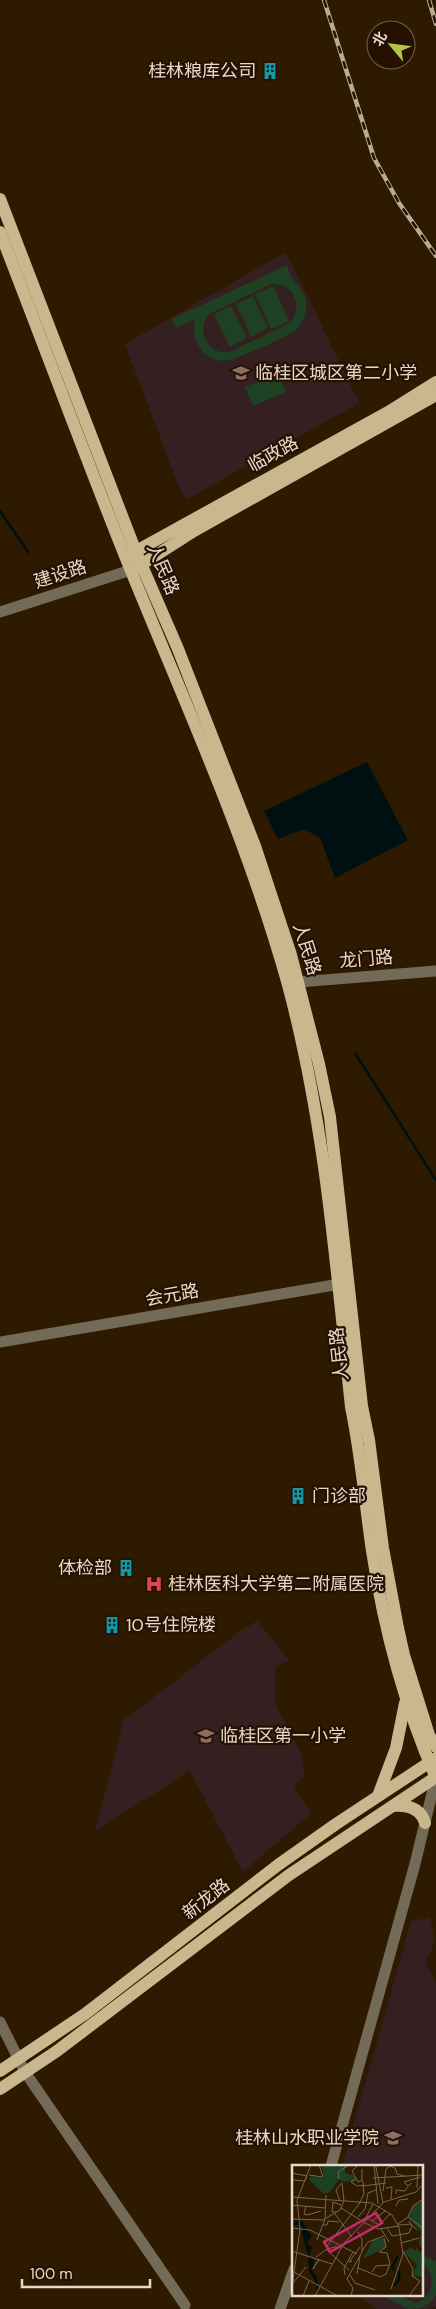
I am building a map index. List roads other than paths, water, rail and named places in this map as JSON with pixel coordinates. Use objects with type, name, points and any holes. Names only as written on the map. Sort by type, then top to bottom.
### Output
[{"type":"main road","name":"人民路","points":[[0,199],[131,554]]},
{"type":"main road","name":"人民路","points":[[0,232],[131,554],[178,649],[255,846],[299,982],[330,1117],[351,1407],[358,1442],[372,1550],[393,1658],[418,1739],[433,1760],[436,1777]]},
{"type":"main road","name":"临政路","points":[[137,567],[194,531],[390,416],[436,382]]},
{"type":"main road","name":"临政路","points":[[131,554],[194,517],[390,416],[436,396]]},
{"type":"main road","name":"人民路","points":[[137,567],[167,653],[244,850],[285,976],[318,1119],[362,1406],[369,1440],[389,1582],[404,1655],[429,1735],[436,1747]]},
{"type":"main road","points":[[378,1797],[396,1748],[405,1698]]},
{"type":"main road","name":"新龙路","points":[[0,2071],[85,2014],[278,1865],[433,1760]]},
{"type":"main road","name":"新龙路","points":[[0,2089],[208,1938],[289,1875],[436,1777]]},
{"type":"main road","points":[[393,1806],[402,1805],[416,1809],[423,1817],[425,1823]]},
{"type":"street","name":"建设路","points":[[0,612],[137,567]]},
{"type":"street","name":"龙门路","points":[[299,982],[436,971]]},
{"type":"street","name":"会元路","points":[[0,1342],[343,1284]]},
{"type":"street","points":[[331,2165],[436,1777]]},
{"type":"street","points":[[0,2022],[25,2072],[185,2305]]},
{"type":"street","points":[[280,2309],[292,2275]]},
{"type":"waterway","points":[[0,511],[28,552]]},
{"type":"waterway","points":[[355,1053],[436,1180]]},
{"type":"railway","points":[[324,0],[374,158],[399,203],[436,256]]},
{"type":"railway","points":[[429,0],[436,24]]},
{"type":"place","name":"桂林粮库公司","points":[[270,71]]},
{"type":"place","name":"临桂区城区第二小学","points":[[241,373]]},
{"type":"place","name":"门诊部","points":[[298,1496]]},
{"type":"place","name":"体检部","points":[[126,1568]]},
{"type":"place","name":"桂林医科大学第二附属医院","points":[[154,1584]]},
{"type":"place","name":"10号住院楼","points":[[112,1625]]},
{"type":"place","name":"临桂区第一小学","points":[[206,1736]]},
{"type":"place","name":"桂林山水职业学院","points":[[393,2138]]}]
